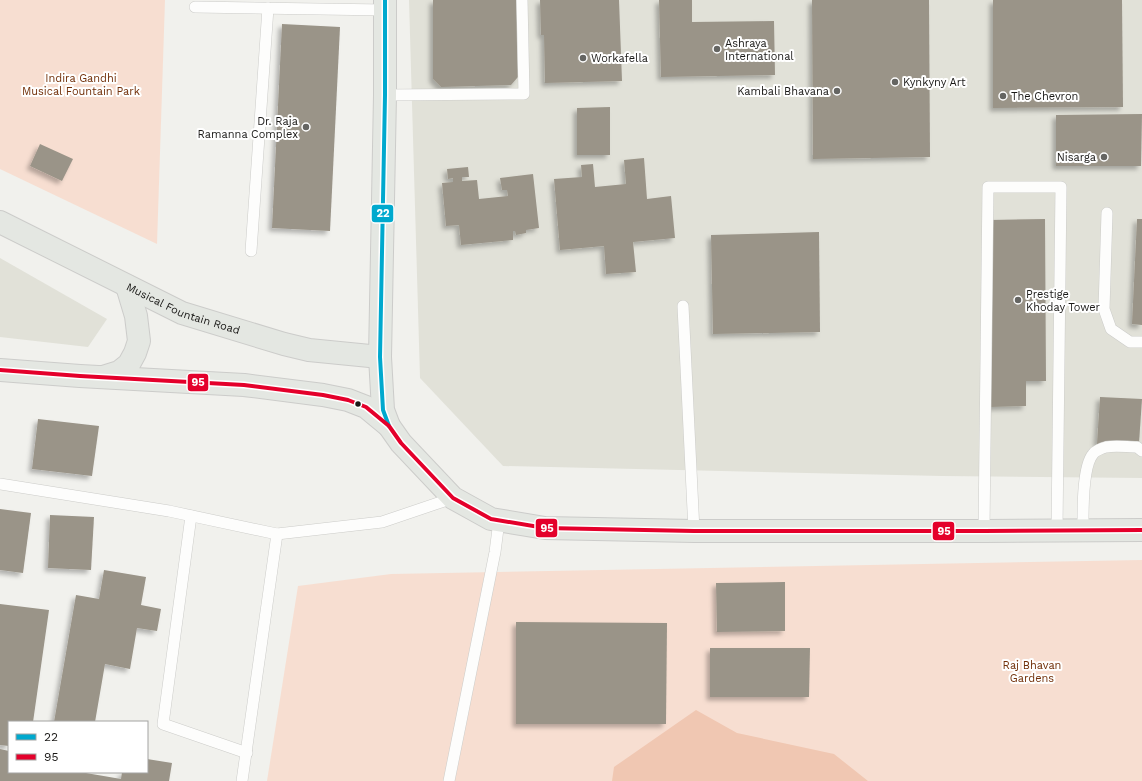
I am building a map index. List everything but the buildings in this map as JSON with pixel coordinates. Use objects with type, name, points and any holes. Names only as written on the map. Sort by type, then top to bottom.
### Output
[{"type":"main road","points":[[385,5],[385,95],[380,357],[383,410],[389,426]]},
{"type":"main road","name":"Musical Fountain Road","points":[[0,222],[182,313],[308,350],[380,357]]},
{"type":"main road","points":[[101,377],[119,372],[129,364],[139,341],[136,316],[127,286]]},
{"type":"main road","points":[[0,370],[244,385],[323,395],[348,400],[366,406],[389,426],[401,443],[453,498],[491,519],[545,528],[694,531],[1142,530]]},
{"type":"lane","points":[[385,95],[524,94],[522,0]]},
{"type":"lane","points":[[195,6],[268,8],[385,5]]},
{"type":"lane","points":[[251,251],[268,8]]},
{"type":"lane","points":[[984,531],[988,187],[1061,187],[1057,530]]},
{"type":"lane","points":[[1107,213],[1104,309],[1111,329],[1130,342],[1142,342]]},
{"type":"lane","points":[[683,306],[694,531]]},
{"type":"lane","points":[[1083,530],[1083,500],[1088,462],[1093,453],[1106,447],[1137,447],[1142,451]]},
{"type":"lane","points":[[0,484],[169,511],[277,534],[382,522],[453,498]]},
{"type":"lane","points":[[191,516],[163,724],[247,753]]},
{"type":"lane","points":[[449,781],[495,552],[499,521]]},
{"type":"lane","points":[[242,781],[277,534]]},
{"type":"shaded area","points":[[409,0],[1142,0],[1142,478],[942,476],[503,466],[420,378]]},
{"type":"shaded area","points":[[0,258],[107,319],[88,347],[0,337]]},
{"type":"shaded area","points":[[696,710],[737,733],[834,754],[868,781],[612,781],[614,767]]},
{"type":"green space","name":"Indira Gandhi Musical Fountain Park","points":[[0,0],[165,0],[157,244],[0,169]]},
{"type":"green space","name":"Raj Bhavan Gardens","points":[[1142,560],[1142,781],[267,781],[298,586],[391,574]]},
{"type":"transit line","name":"22","points":[[385,0],[385,95],[380,357],[383,410],[389,426]]},
{"type":"transit line","name":"95","points":[[0,370],[244,385],[323,395],[348,400],[366,407],[389,426],[401,443],[453,498],[491,519],[545,528],[694,531],[1142,530]]},
{"type":"place","name":"Ashraya International","points":[[717,49]]},
{"type":"place","name":"Workafella","points":[[583,58]]},
{"type":"place","name":"Kynkyny Art","points":[[895,82]]},
{"type":"place","name":"Kambali Bhavana","points":[[837,91]]},
{"type":"place","name":"The Chevron","points":[[1003,96]]},
{"type":"place","name":"Dr. Raja Ramanna Complex","points":[[306,127]]},
{"type":"place","name":"Nisarga","points":[[1104,157]]},
{"type":"place","name":"Prestige Khoday Tower","points":[[1018,300]]}]
